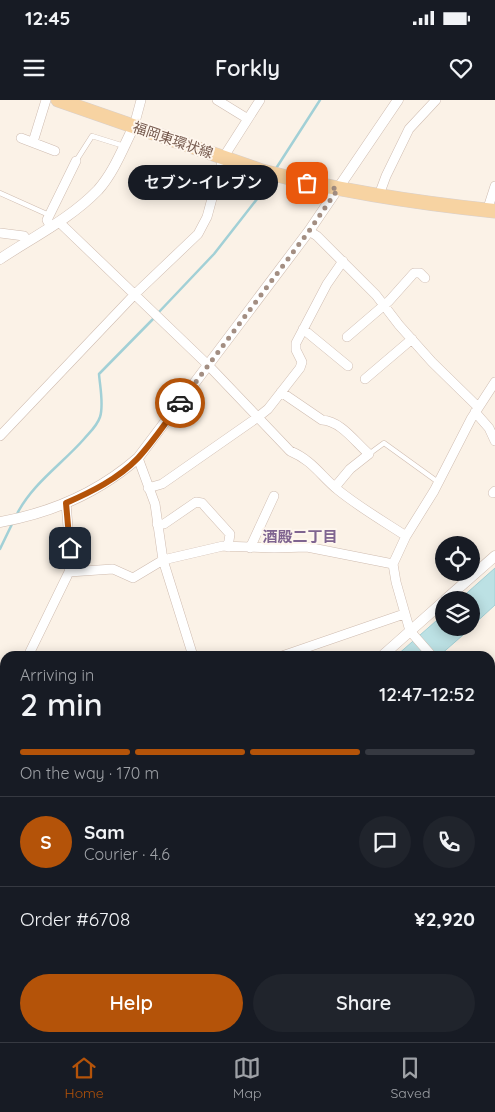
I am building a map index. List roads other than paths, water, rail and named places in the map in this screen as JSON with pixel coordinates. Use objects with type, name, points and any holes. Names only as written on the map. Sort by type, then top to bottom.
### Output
[{"type":"main road","name":"福岡東環状線","points":[[58,100],[262,171],[338,189],[491,211]]},
{"type":"street","points":[[33,142],[46,100]]},
{"type":"street","points":[[0,259],[55,224],[98,190],[109,175],[134,126],[141,100]]},
{"type":"street","points":[[218,100],[248,119]]},
{"type":"street","points":[[0,436],[134,295],[198,234],[207,217],[223,158],[260,100]]},
{"type":"street","points":[[0,522],[66,503],[94,490],[138,458],[309,231],[398,100]]},
{"type":"street","points":[[379,195],[409,129],[436,100]]},
{"type":"street","points":[[21,138],[56,151]]},
{"type":"street","points":[[76,161],[47,220],[55,224],[134,295],[208,365],[290,451],[301,456],[321,472],[335,487],[366,510],[406,536]]},
{"type":"street","points":[[491,211],[495,186]]},
{"type":"street","points":[[309,231],[317,236],[343,261],[432,362],[476,410],[491,423],[495,441]]},
{"type":"street","points":[[0,233],[24,236],[28,242]]},
{"type":"street","points":[[148,488],[162,484],[258,417],[281,392],[300,368],[302,362],[296,350],[296,343],[327,284],[343,261]]},
{"type":"street","points":[[348,337],[384,306],[414,273],[420,273],[425,278]]},
{"type":"street","points":[[303,330],[348,366]]},
{"type":"street","points":[[365,379],[412,339]]},
{"type":"street","points":[[427,651],[412,634],[404,614],[393,564],[406,536],[438,482],[476,410],[495,382]]},
{"type":"street","points":[[281,392],[322,420],[336,424],[369,454],[350,469],[335,487]]},
{"type":"street","points":[[138,458],[155,504],[162,560],[191,651]]},
{"type":"street","points":[[250,548],[274,496]]},
{"type":"street","points":[[157,524],[164,524],[196,502],[202,503],[230,534],[228,547]]},
{"type":"street","points":[[30,651],[69,572],[71,563],[66,503]]},
{"type":"street","points":[[69,572],[113,569],[133,578],[162,560],[222,546],[250,548],[307,547],[393,564]]},
{"type":"street","points":[[456,591],[495,556]]},
{"type":"street","points":[[389,651],[412,634],[435,611]]},
{"type":"street","points":[[297,651],[404,614]]},
{"type":"lane","points":[[76,161],[92,136],[124,146]]},
{"type":"lane","points":[[0,193],[49,216]]},
{"type":"lane","points":[[369,454],[384,443],[438,482]]},
{"type":"water","points":[[495,568],[495,605],[480,619],[480,591],[469,591]]},
{"type":"water","points":[[435,622],[435,636],[462,636],[445,651],[402,651]]},
{"type":"waterway","points":[[275,170],[320,100]]},
{"type":"waterway","points":[[158,313],[214,254],[268,185],[271,177]]},
{"type":"waterway","points":[[17,514],[31,493],[95,426],[100,417],[102,407],[99,374],[155,317]]},
{"type":"waterway","points":[[0,549],[13,522]]},
{"type":"place","name":"セブン-イレブン","points":[[307,183]]},
{"type":"district","name":"酒殿二丁目","points":[[300,537]]}]
